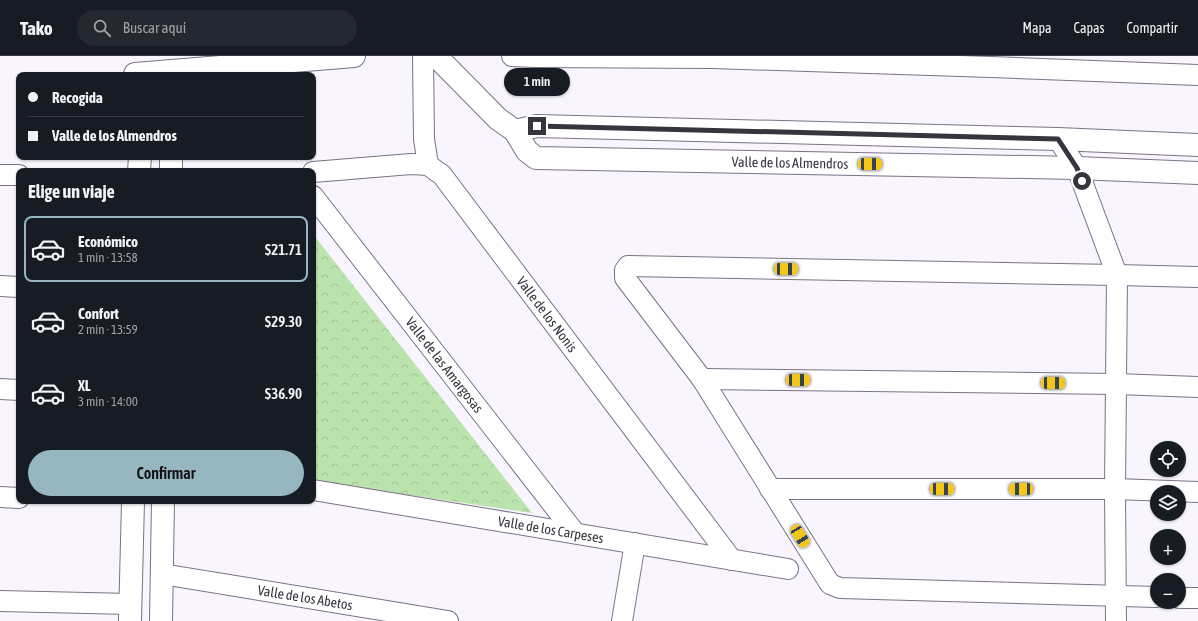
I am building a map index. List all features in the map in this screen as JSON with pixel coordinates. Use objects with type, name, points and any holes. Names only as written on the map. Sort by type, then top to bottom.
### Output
[{"type":"street","points":[[134,68],[166,68],[275,59],[354,56]]},
{"type":"street","points":[[316,172],[411,164],[428,165],[424,139],[423,56]]},
{"type":"street","name":"Valle de los Almendros","points":[[436,56],[498,119],[515,131],[527,151],[536,158],[1077,168],[1198,173]]},
{"type":"street","points":[[512,56],[713,57],[1101,64],[1198,75]]},
{"type":"street","points":[[515,131],[537,126],[1058,139],[1198,145]]},
{"type":"street","points":[[1058,139],[1077,168],[1117,275],[1115,489],[1116,621]]},
{"type":"street","name":"Valle de los Nonis","points":[[428,165],[442,175],[732,560]]},
{"type":"street","points":[[0,175],[16,175]]},
{"type":"street","name":"Valle de las Amargosas","points":[[316,200],[575,534]]},
{"type":"street","points":[[1150,597],[840,588],[830,584],[702,379],[625,278],[625,270],[628,266],[1198,277]]},
{"type":"street","points":[[0,286],[16,287]]},
{"type":"street","points":[[702,379],[1117,384],[1198,387]]},
{"type":"street","points":[[0,389],[16,390]]},
{"type":"street","points":[[770,489],[1115,489],[1198,492]]},
{"type":"street","name":"Valle de los Carpeses","points":[[316,491],[788,568]]},
{"type":"street","points":[[0,497],[16,498]]},
{"type":"street","points":[[0,600],[130,612],[132,504]]},
{"type":"street","points":[[161,621],[163,504]]},
{"type":"street","points":[[622,621],[635,543]]},
{"type":"street","name":"Valle de los Abetos","points":[[162,574],[448,621]]},
{"type":"street","points":[[1186,598],[1198,598]]},
{"type":"green space","points":[[316,238],[532,513],[316,481]]},
{"type":"route","points":[[537,126],[1058,139],[1077,168],[1082,181]]}]
